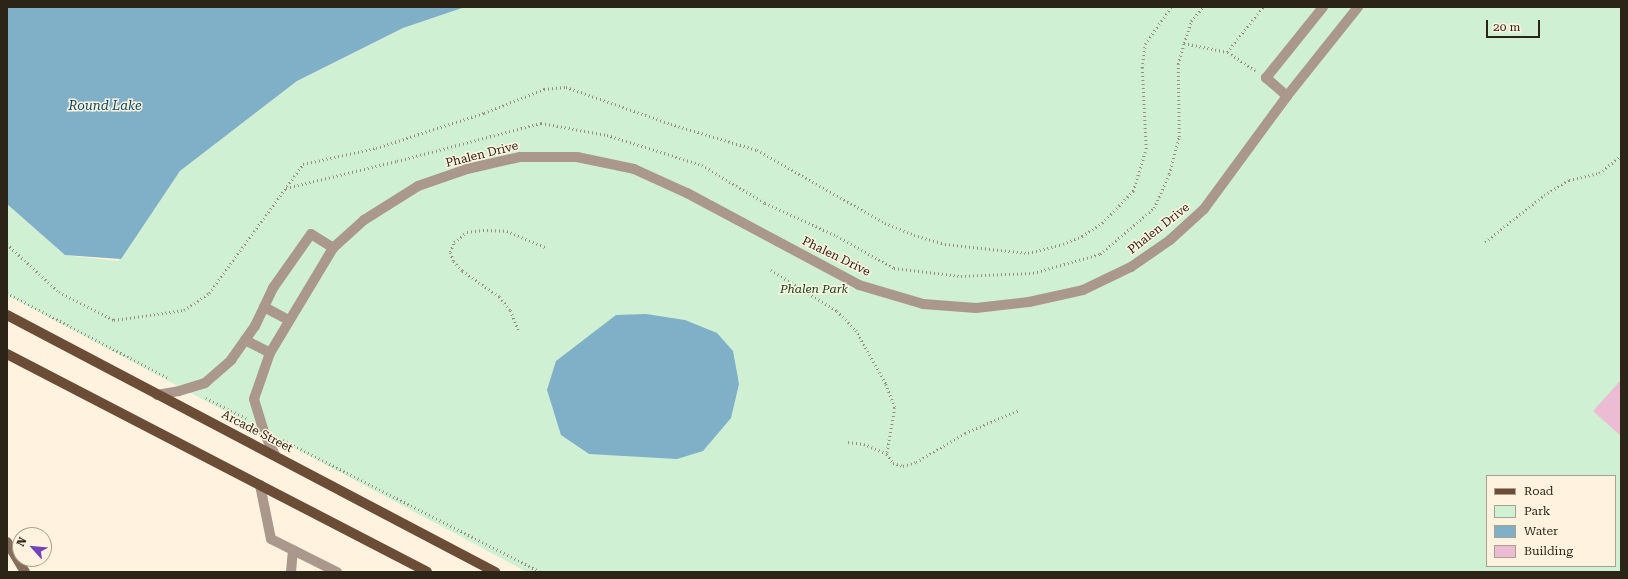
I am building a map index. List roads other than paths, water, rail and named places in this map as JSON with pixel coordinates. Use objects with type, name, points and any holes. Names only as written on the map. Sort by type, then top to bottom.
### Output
[{"type":"main road","name":"Arcade Street","points":[[7,315],[495,572]]},
{"type":"main road","points":[[7,354],[427,572]]},
{"type":"street","points":[[1287,96],[1266,78],[1323,7]]},
{"type":"street","name":"Phalen Drive","points":[[275,455],[264,432],[254,399],[270,353],[288,320],[333,248],[364,220],[418,186],[467,169],[520,157],[576,157],[641,172],[722,211],[859,285],[923,304],[976,308],[1029,302],[1083,290],[1131,267],[1170,240],[1204,209],[1287,96],[1358,7]]},
{"type":"street","points":[[157,394],[179,392],[205,383],[231,360],[245,340],[273,288],[311,234],[333,248]]},
{"type":"street","points":[[264,307],[288,320]]},
{"type":"street","points":[[245,340],[270,353]]},
{"type":"street","points":[[260,485],[271,539],[337,572]]},
{"type":"street","points":[[7,542],[25,572]]},
{"type":"street","points":[[291,572],[293,550]]},
{"type":"water","name":"Round Lake","points":[[7,7],[465,7],[403,28],[297,81],[180,171],[121,259],[65,255],[7,204]]},
{"type":"water","points":[[646,314],[685,320],[717,333],[733,351],[739,384],[731,418],[703,451],[677,459],[589,454],[561,435],[547,390],[556,361],[616,315]]},
{"type":"park label","name":"Phalen Park","points":[[814,290]]}]
